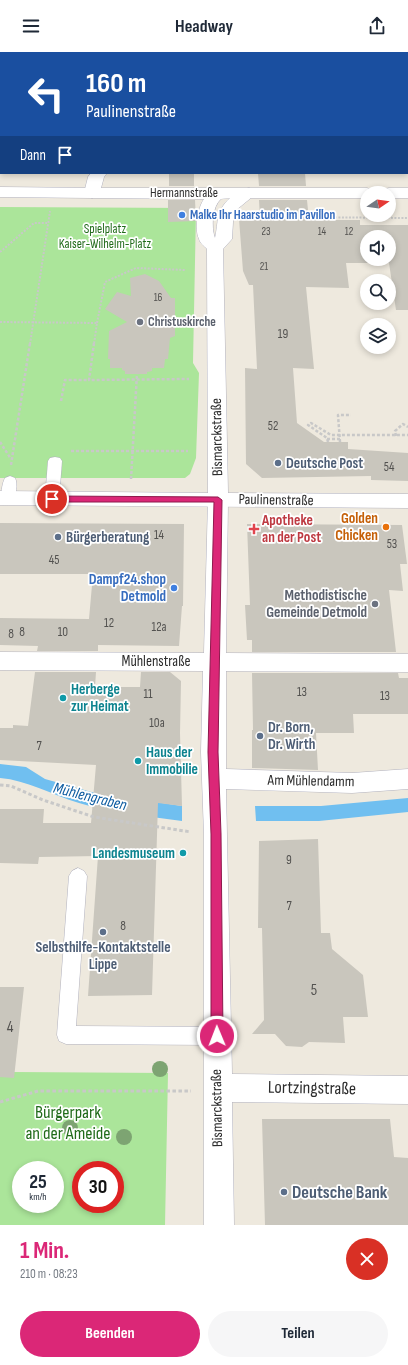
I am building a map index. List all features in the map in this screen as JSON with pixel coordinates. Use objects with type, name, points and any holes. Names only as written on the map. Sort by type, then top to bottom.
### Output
[{"type":"street","points":[[92,193],[98,174]]},
{"type":"street","name":"Hermannstraße","points":[[0,192],[217,194],[360,193]]},
{"type":"street","name":"Bismarckstraße","points":[[215,248],[224,239],[224,222],[232,203],[250,193]]},
{"type":"street","points":[[396,193],[408,193]]},
{"type":"street","name":"Bismarckstraße","points":[[217,194],[212,197],[206,208],[206,238],[215,248],[218,500],[214,779],[216,834],[219,1225]]},
{"type":"street","name":"Paulinenstraße","points":[[6,492],[52,499],[408,501]]},
{"type":"street","name":"Mühlenstraße","points":[[0,661],[408,663]]},
{"type":"street","name":"Am Mühlendamm","points":[[214,779],[352,782],[408,779]]},
{"type":"street","name":"Lortzingstraße","points":[[217,1088],[254,1087],[408,1090]]},
{"type":"lane","points":[[52,499],[60,456]]},
{"type":"lane","points":[[78,876],[66,1035],[217,1036]]},
{"type":"path","points":[[11,466],[32,322],[51,207]]},
{"type":"path","points":[[244,214],[260,217],[408,218]]},
{"type":"path","points":[[0,252],[34,223],[48,223]]},
{"type":"path","points":[[89,380],[97,323],[105,282],[136,268],[185,270]]},
{"type":"path","points":[[0,322],[97,323]]},
{"type":"path","points":[[131,481],[137,374]]},
{"type":"path","points":[[62,401],[65,380],[189,379]]},
{"type":"path","points":[[340,442],[338,416],[351,415]]},
{"type":"path","points":[[340,437],[331,435],[311,423],[308,425],[328,439],[340,437],[408,435]]},
{"type":"path","points":[[396,436],[395,431],[403,424],[408,427]]},
{"type":"path","points":[[0,442],[12,459]]},
{"type":"path","points":[[60,456],[132,451],[188,451]]},
{"type":"path","points":[[0,785],[11,786],[43,800],[94,817],[216,834]]},
{"type":"path","points":[[0,1102],[38,1091],[180,1092],[217,1088]]},
{"type":"green space","name":"Spielplatz Kaiser-Wilhelm-Platz","points":[[0,207],[192,208],[196,211],[193,363],[199,373],[196,458],[190,474],[185,478],[0,478]]},
{"type":"green space","name":"Bürgerpark an der Ameide","points":[[13,1072],[168,1073],[165,1225],[0,1225],[0,1075]]},
{"type":"water","name":"Mühlengraben","points":[[0,764],[26,767],[45,779],[95,793],[182,806],[182,821],[117,812],[69,800],[30,785],[10,779],[0,778]]},
{"type":"water","points":[[408,798],[408,812],[319,821],[256,821],[255,806],[321,806]]},
{"type":"building","points":[[169,174],[194,174],[194,186],[169,186]]},
{"type":"building","points":[[258,174],[305,174],[306,186],[259,186]]},
{"type":"building","points":[[168,200],[195,200],[196,221],[168,222]]},
{"type":"building","points":[[259,200],[307,200],[309,220],[360,220],[360,225],[408,225],[408,310],[396,310],[396,274],[391,274],[389,266],[396,266],[396,230],[360,230],[360,263],[346,263],[349,288],[306,287],[314,369],[293,368],[297,423],[324,442],[348,442],[348,449],[408,453],[408,481],[371,480],[371,476],[262,478],[246,464],[245,368],[257,369],[253,285],[249,285],[243,271],[239,219],[260,218]]},
{"type":"building","name":"Christuskirche","points":[[145,274],[159,281],[171,298],[175,298],[175,336],[170,338],[168,359],[165,359],[164,368],[152,368],[152,371],[147,372],[147,374],[125,374],[125,371],[122,370],[122,368],[110,368],[110,359],[108,359],[109,331],[127,322],[105,309],[117,292],[131,296],[130,278]]},
{"type":"building","points":[[0,523],[184,524],[183,606],[179,646],[98,645],[98,651],[37,651],[38,646],[0,645],[0,618],[89,619],[93,574],[0,574]]},
{"type":"building","points":[[247,524],[402,525],[407,564],[400,564],[403,591],[389,590],[396,652],[252,652],[252,640],[247,640],[245,605],[250,605]]},
{"type":"building","points":[[35,672],[96,672],[95,687],[140,687],[141,672],[170,672],[181,681],[180,733],[182,806],[158,803],[152,995],[88,996],[98,856],[39,857],[38,864],[0,863],[0,809],[44,809],[43,823],[91,823],[96,765],[0,760],[0,728],[13,728],[13,725],[28,726]]},
{"type":"building","points":[[252,673],[398,673],[399,678],[408,678],[408,714],[353,714],[354,733],[316,733],[318,770],[252,768]]},
{"type":"building","points":[[318,839],[321,933],[330,933],[332,949],[363,975],[368,1017],[343,1017],[345,1043],[309,1042],[302,1047],[286,1046],[275,1034],[252,1034],[264,1020],[262,928],[258,928],[259,841]]},
{"type":"building","points":[[0,987],[24,987],[14,1078],[0,1077]]},
{"type":"building","points":[[262,1119],[390,1119],[394,1157],[408,1158],[408,1225],[265,1225]]},
{"type":"place","name":"Malke Ihr Haarstudio im Pavillon","points":[[182,215]]},
{"type":"place","name":"Christuskirche","points":[[140,322]]},
{"type":"place","name":"Deutsche Post","points":[[278,463]]},
{"type":"place","name":"Golden Chicken","points":[[386,527]]},
{"type":"place","name":"Apotheke an der Post","points":[[254,529]]},
{"type":"place","name":"Bürgerberatung","points":[[58,537]]},
{"type":"place","name":"Dampf24.shop Detmold","points":[[174,588]]},
{"type":"place","name":"Methodistische Gemeinde Detmold","points":[[375,604]]},
{"type":"place","name":"Herberge zur Heimat","points":[[63,698]]},
{"type":"place","name":"Dr. Born, Dr. Wirth","points":[[260,736]]},
{"type":"place","name":"Haus der Immobilie","points":[[138,761]]},
{"type":"place","name":"Landesmuseum","points":[[183,853]]},
{"type":"place","name":"Selbsthilfe-Kontaktstelle Lippe","points":[[103,932]]},
{"type":"place","name":"Deutsche Bank","points":[[284,1192]]},
{"type":"route","points":[[52,499],[218,500],[213,752],[216,834],[217,1036]]}]
